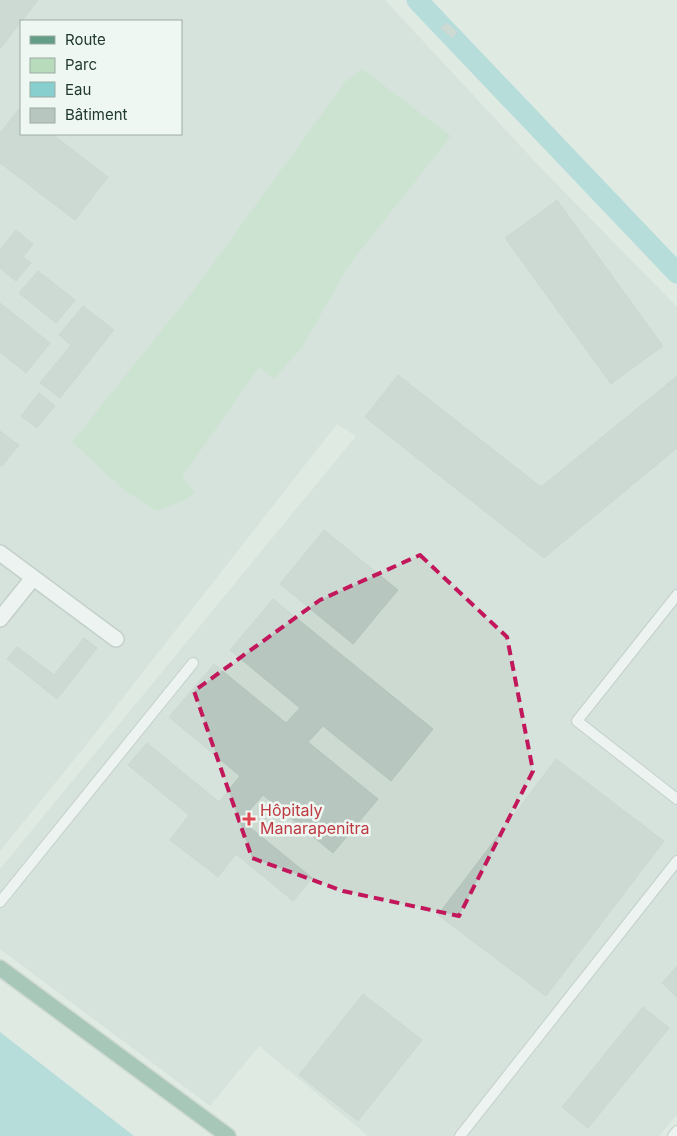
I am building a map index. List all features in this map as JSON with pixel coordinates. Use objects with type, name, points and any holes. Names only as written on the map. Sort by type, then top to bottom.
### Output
[{"type":"main road","points":[[0,968],[228,1136]]},
{"type":"street","points":[[0,552],[116,639]]},
{"type":"street","points":[[0,619],[33,578]]},
{"type":"lane","points":[[677,595],[577,722],[677,799]]},
{"type":"lane","points":[[0,902],[193,663]]},
{"type":"lane","points":[[460,1136],[677,860]]},
{"type":"lane","points":[[672,1136],[677,1131]]},
{"type":"highlighted area","points":[[420,555],[507,637],[533,771],[459,916],[343,891],[252,858],[194,691],[320,600]]},
{"type":"shaded area","points":[[0,0],[385,0],[540,167],[677,307],[677,1115],[659,1136],[368,1136],[259,1046],[210,1106],[0,949],[0,869],[356,436],[337,424],[86,745],[0,851]]},
{"type":"green space","points":[[362,69],[451,136],[349,265],[303,346],[274,379],[259,367],[182,477],[195,493],[184,500],[157,511],[126,492],[72,442],[193,291],[345,82]]},
{"type":"water","points":[[0,1032],[134,1136],[0,1136]]},
{"type":"building","points":[[0,0],[38,0],[22,20],[20,20],[20,23],[0,49]]},
{"type":"building","points":[[447,23],[457,32],[452,38],[441,28]]},
{"type":"building","points":[[20,108],[20,135],[53,135],[108,177],[75,220],[0,163],[0,133]]},
{"type":"building","points":[[557,200],[663,346],[611,384],[505,238]]},
{"type":"building","points":[[16,230],[33,244],[23,257],[31,263],[16,281],[0,268],[0,250]]},
{"type":"building","points":[[38,271],[75,300],[56,323],[19,293]]},
{"type":"building","points":[[0,303],[50,343],[26,373],[0,352]]},
{"type":"building","points":[[83,306],[114,330],[60,398],[40,383],[71,345],[59,335]]},
{"type":"building","points":[[398,375],[541,487],[677,376],[677,448],[544,558],[365,417]]},
{"type":"building","points":[[39,393],[55,406],[37,428],[21,416]]},
{"type":"building","points":[[0,431],[19,445],[2,466],[0,465]]},
{"type":"building","points":[[324,530],[398,590],[353,644],[280,584]]},
{"type":"building","points":[[273,599],[433,729],[391,781],[323,726],[308,742],[378,799],[333,853],[263,795],[241,820],[312,878],[293,901],[236,854],[218,877],[170,840],[189,815],[128,765],[147,743],[219,802],[240,776],[169,717],[214,664],[286,723],[300,708],[230,650]]},
{"type":"building","points":[[84,638],[97,648],[57,699],[7,659],[17,647],[54,675]]},
{"type":"building","points":[[556,759],[664,841],[546,996],[438,915]]},
{"type":"building","points":[[677,966],[677,997],[662,983]]},
{"type":"building","points":[[363,994],[422,1040],[358,1121],[299,1075]]},
{"type":"building","points":[[643,1007],[669,1028],[588,1128],[562,1107]]},
{"type":"waterway","points":[[417,0],[677,273]]},
{"type":"place","name":"Hôpitaly Manarapenitra","points":[[249,819]]}]
